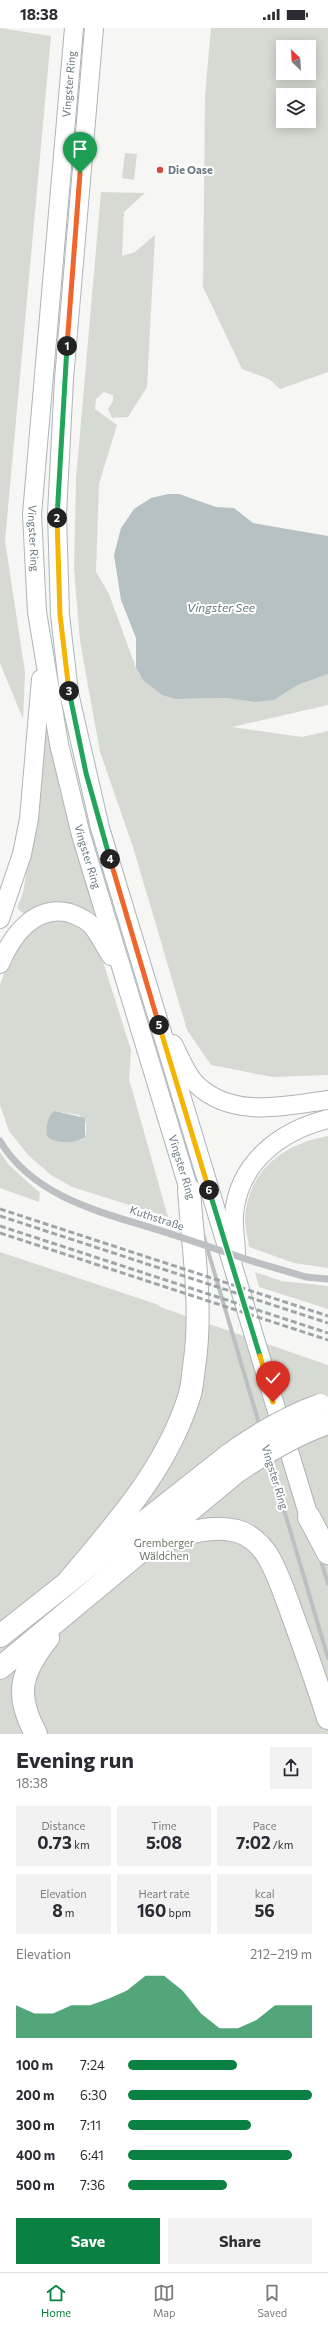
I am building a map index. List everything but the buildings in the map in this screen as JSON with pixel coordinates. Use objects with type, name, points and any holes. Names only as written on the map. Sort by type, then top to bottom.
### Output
[{"type":"highway","points":[[67,1583],[145,1487],[165,1456],[190,1393],[197,1346],[197,1293],[189,1190]]},
{"type":"highway","points":[[0,1636],[67,1583],[232,1464],[279,1444],[300,1433],[325,1414]]},
{"type":"highway","points":[[0,1668],[145,1547],[232,1464]]},
{"type":"highway","points":[[308,1517],[322,1551]]},
{"type":"highway","points":[[145,1547],[195,1532],[218,1529],[238,1531],[256,1541],[266,1553],[279,1581],[314,1673],[328,1718]]},
{"type":"highway","points":[[36,1734],[26,1716],[22,1697],[23,1678],[37,1654],[70,1611]]},
{"type":"main road","name":"Vingster Ring","points":[[74,28],[32,514],[37,612],[62,759],[81,835],[189,1190]]},
{"type":"main road","name":"Vingster Ring","points":[[94,28],[64,379],[57,514],[57,564],[69,693],[86,773],[100,828],[308,1517]]},
{"type":"main road","points":[[0,919],[22,854],[29,819],[43,647]]},
{"type":"main road","points":[[0,964],[16,934],[29,920],[43,913],[63,912],[79,916],[93,926],[124,979]]},
{"type":"main road","points":[[150,996],[182,1063],[196,1083],[212,1096],[228,1104],[249,1108],[279,1107],[328,1100]]},
{"type":"main road","points":[[236,1278],[234,1216],[237,1197],[244,1176],[258,1156],[274,1142],[310,1125],[328,1119]]},
{"type":"main road","points":[[310,1125],[328,1123]]},
{"type":"street","name":"Kuthstraße","points":[[0,1141],[18,1165],[32,1178],[55,1193],[77,1203],[255,1262],[306,1277],[328,1279]]},
{"type":"street","name":"Vingster Ring","points":[[189,1190],[198,1216]]},
{"type":"street","name":"Vingster Ring","points":[[202,1230],[262,1436]]},
{"type":"street","name":"Vingster Ring","points":[[265,1444],[328,1658]]},
{"type":"street","points":[[322,1551],[328,1584]]},
{"type":"green space","points":[[0,28],[51,36],[5,541],[25,672],[23,719],[0,663]]},
{"type":"green space","points":[[211,28],[328,28],[328,372],[280,389],[269,379],[242,369],[203,287],[205,96]]},
{"type":"green space","points":[[125,153],[137,154],[134,180],[122,178]]},
{"type":"green space","points":[[101,192],[145,193],[124,212],[122,256],[135,252],[155,235],[147,387],[128,417],[112,418],[108,409],[113,401],[113,395],[104,392],[96,399],[95,409],[117,425],[99,484],[96,572],[109,594],[136,668],[139,674],[176,699],[226,698],[255,702],[281,696],[298,685],[328,674],[328,705],[232,727],[302,737],[328,731],[328,1075],[272,1077],[211,1065],[187,1030],[133,847],[100,752],[80,641],[74,568],[76,479]]},
{"type":"green space","points":[[45,723],[67,818],[97,917],[92,919],[25,915],[17,908],[23,893],[40,785]]},
{"type":"green space","points":[[63,917],[88,931],[99,949],[131,1050],[129,1079],[168,1217],[72,1187],[51,1175],[29,1156],[9,1131],[0,1105],[0,985],[10,956],[34,923]],"holes":[[[55,1111],[79,1115],[86,1123],[86,1134],[82,1140],[58,1141]]]},
{"type":"green space","points":[[328,1136],[328,1268],[294,1263],[249,1247],[245,1227],[247,1203],[252,1187],[260,1174],[282,1153],[312,1140]]},
{"type":"green space","points":[[0,1152],[9,1165],[40,1193],[39,1202],[0,1188]]},
{"type":"green space","name":"Gremberger Wäldchen","points":[[0,1252],[159,1305],[160,1307],[328,1365],[328,1734],[0,1734]]},
{"type":"green space","points":[[255,1272],[281,1281],[328,1286],[328,1309],[259,1287]]},
{"type":"water","name":"Vingster See","points":[[168,494],[179,494],[216,507],[234,508],[253,523],[328,536],[328,674],[298,685],[274,700],[255,702],[226,698],[176,699],[162,695],[143,680],[136,668],[136,638],[121,600],[114,555],[121,528],[134,509],[151,498]]},
{"type":"water","points":[[55,1111],[85,1118],[85,1137],[71,1142],[60,1142],[47,1136],[47,1126],[50,1115]]},
{"type":"railway","points":[[0,1209],[328,1316]]},
{"type":"railway","points":[[0,1216],[328,1323]]},
{"type":"railway","points":[[0,1226],[328,1333]]},
{"type":"railway","points":[[0,1233],[328,1340]]},
{"type":"place","name":"Die Oase","points":[[160,170]]},
{"type":"route","points":[[80,173],[64,379],[57,514],[57,564],[60,615],[69,693],[86,773],[100,828],[273,1402]]}]
